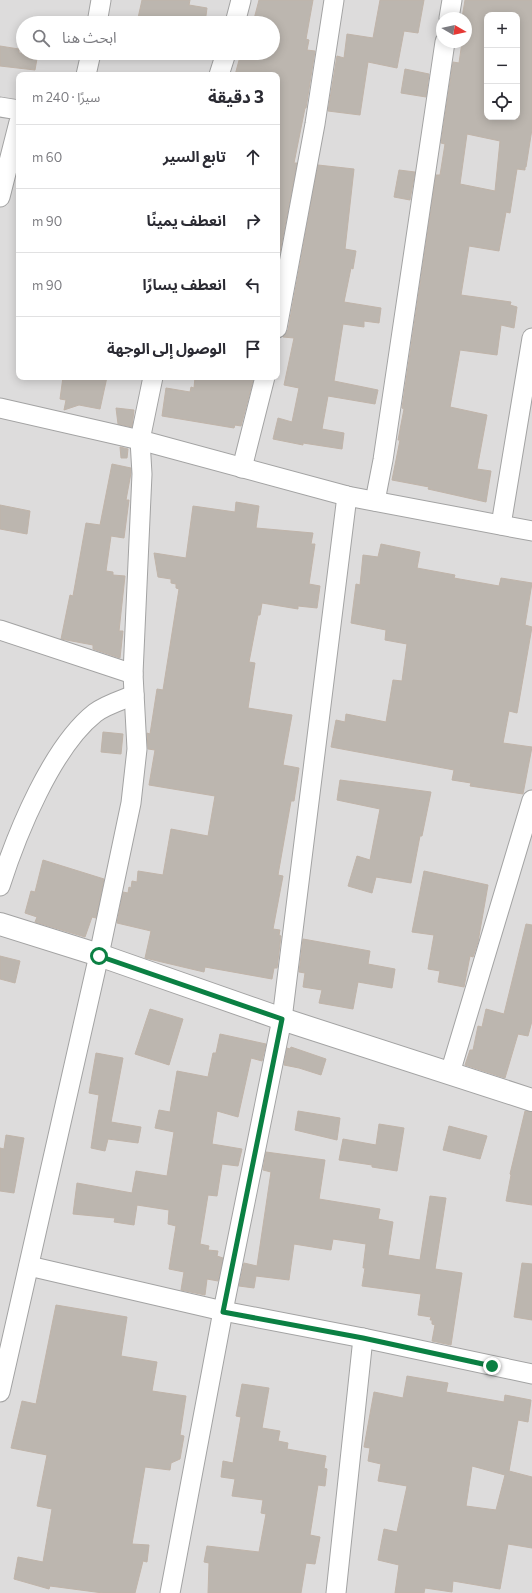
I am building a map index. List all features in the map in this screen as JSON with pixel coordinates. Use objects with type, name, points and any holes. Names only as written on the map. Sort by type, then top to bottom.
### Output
[{"type":"street","points":[[98,16],[101,0]]},
{"type":"street","points":[[237,16],[241,0]]},
{"type":"street","points":[[280,312],[315,124],[334,0]]},
{"type":"street","points":[[450,12],[452,0]]},
{"type":"street","points":[[375,501],[383,460],[444,48]]},
{"type":"street","points":[[87,72],[89,60]]},
{"type":"street","points":[[220,72],[224,60]]},
{"type":"street","points":[[0,107],[16,110]]},
{"type":"street","points":[[0,197],[16,134]]},
{"type":"street","points":[[501,525],[532,338]]},
{"type":"street","points":[[0,1392],[6,1340],[30,1266],[99,956],[131,803],[137,749],[133,674],[142,474],[140,440],[152,380]]},
{"type":"street","points":[[242,468],[264,380]]},
{"type":"street","points":[[0,408],[140,440],[347,496],[532,531]]},
{"type":"street","points":[[170,1593],[223,1312],[282,1019],[347,496]]},
{"type":"street","points":[[0,630],[133,674]]},
{"type":"street","points":[[0,886],[10,854],[34,802],[58,756],[69,740],[96,712],[134,695]]},
{"type":"street","points":[[450,1073],[532,800]]},
{"type":"street","points":[[0,924],[99,956],[282,1019],[532,1100]]},
{"type":"street","points":[[30,1266],[223,1312],[363,1338],[532,1374]]},
{"type":"street","points":[[336,1593],[363,1338]]},
{"type":"shaded area","points":[[0,0],[532,0],[532,1593],[0,1593]]},
{"type":"building","points":[[142,0],[190,0],[189,5],[207,8],[206,16],[138,16]]},
{"type":"building","points":[[259,0],[313,0],[306,39],[309,40],[307,50],[315,51],[306,108],[294,163],[297,163],[280,252],[280,72],[236,72],[239,60],[280,60],[280,16],[255,16]]},
{"type":"building","points":[[380,0],[424,0],[418,33],[404,31],[397,68],[368,62],[360,115],[328,111],[337,56],[344,58],[347,34],[373,38]]},
{"type":"building","points":[[465,0],[532,0],[532,129],[526,167],[525,170],[517,169],[510,213],[506,212],[499,251],[469,246],[461,295],[511,302],[510,305],[517,307],[514,328],[501,325],[497,355],[460,350],[450,407],[487,415],[477,469],[491,471],[486,502],[428,489],[429,487],[392,480],[400,440],[398,440],[404,409],[402,408],[436,175],[440,175],[445,144],[441,143],[453,62],[459,63],[461,48],[472,48],[472,12],[463,12]],"holes":[[[467,134],[500,141],[495,191],[460,184]]]},
{"type":"building","points":[[0,46],[16,49],[16,60],[37,60],[35,70],[0,66]]},
{"type":"building","points":[[405,69],[429,74],[426,97],[401,93]]},
{"type":"building","points":[[318,165],[354,169],[345,249],[356,251],[353,269],[351,268],[344,302],[381,308],[379,323],[364,321],[364,327],[343,324],[334,381],[378,390],[375,404],[328,396],[322,429],[344,433],[342,449],[303,443],[303,445],[273,439],[278,418],[292,422],[299,388],[284,385],[294,338],[283,337],[288,330]]},
{"type":"building","points":[[399,170],[415,172],[410,200],[394,197]]},
{"type":"building","points":[[63,380],[106,380],[100,409],[79,405],[64,410],[66,400],[60,399]]},
{"type":"building","points":[[195,380],[253,380],[241,426],[235,425],[234,428],[162,416],[166,388],[190,392],[191,387],[194,388]]},
{"type":"building","points":[[116,408],[134,410],[132,427],[118,424]]},
{"type":"building","points":[[120,447],[128,449],[127,458],[121,458]]},
{"type":"building","points":[[112,464],[131,468],[126,500],[129,500],[124,538],[111,536],[106,571],[113,572],[113,575],[125,576],[119,631],[123,631],[120,658],[93,649],[93,645],[61,639],[70,595],[73,596],[86,523],[100,525]]},
{"type":"building","points":[[236,502],[259,506],[256,528],[313,533],[311,544],[315,544],[309,584],[320,586],[317,608],[298,606],[298,609],[262,603],[260,615],[258,615],[249,662],[255,663],[248,708],[292,715],[283,765],[299,768],[294,801],[291,801],[278,875],[283,876],[273,929],[280,930],[279,935],[281,936],[277,968],[274,968],[272,979],[205,967],[204,972],[145,958],[151,931],[117,923],[123,892],[128,893],[129,887],[131,888],[132,881],[137,882],[138,871],[163,875],[171,829],[208,836],[215,796],[149,785],[155,750],[148,749],[147,733],[150,734],[157,689],[163,690],[179,589],[176,588],[176,584],[171,583],[171,579],[158,577],[154,553],[186,558],[193,506],[235,512]]},
{"type":"building","points":[[0,505],[30,511],[27,534],[0,529]]},
{"type":"building","points":[[381,544],[420,552],[417,568],[455,575],[454,578],[499,586],[501,578],[532,583],[525,625],[532,627],[517,713],[509,711],[503,743],[532,747],[523,794],[470,786],[471,783],[452,780],[454,770],[331,747],[336,720],[345,722],[346,714],[386,722],[393,680],[402,681],[407,644],[385,640],[386,630],[351,623],[356,584],[360,585],[363,555],[378,557]]},
{"type":"building","points":[[103,732],[123,734],[121,754],[101,752]]},
{"type":"building","points":[[340,780],[431,792],[422,836],[420,836],[411,883],[376,877],[372,893],[348,886],[357,856],[370,860],[380,809],[337,800]]},
{"type":"building","points":[[43,860],[104,879],[96,918],[92,917],[85,937],[35,922],[37,917],[25,913],[31,891],[35,892]]},
{"type":"building","points":[[424,871],[488,885],[478,942],[473,957],[470,956],[464,987],[438,982],[440,971],[428,969],[434,935],[412,932]]},
{"type":"building","points":[[526,924],[532,925],[532,1021],[528,1036],[518,1034],[505,1078],[465,1065],[470,1050],[473,1050],[478,1026],[482,1027],[486,1009],[504,1014]]},
{"type":"building","points":[[303,939],[370,951],[368,964],[395,969],[392,988],[358,982],[353,1009],[319,1003],[322,990],[303,987],[305,973],[299,972]]},
{"type":"building","points":[[0,956],[20,961],[15,983],[0,979]]},
{"type":"building","points":[[150,1009],[183,1019],[169,1065],[135,1054]]},
{"type":"building","points":[[220,1034],[266,1044],[262,1061],[251,1058],[238,1117],[217,1111],[212,1144],[242,1149],[238,1166],[222,1164],[217,1196],[208,1195],[200,1244],[209,1246],[208,1250],[218,1251],[217,1256],[223,1258],[218,1281],[207,1279],[205,1295],[181,1290],[184,1272],[169,1269],[176,1226],[168,1224],[169,1210],[137,1205],[134,1225],[114,1222],[115,1218],[73,1214],[77,1183],[132,1193],[136,1171],[167,1176],[174,1132],[155,1128],[159,1110],[170,1112],[177,1071],[208,1077],[213,1053],[216,1053]]},
{"type":"building","points":[[291,1047],[326,1059],[321,1075],[284,1065],[287,1048],[290,1049]]},
{"type":"building","points":[[96,1053],[123,1058],[111,1122],[141,1127],[138,1143],[108,1139],[105,1151],[91,1148],[99,1095],[89,1093]]},
{"type":"building","points":[[298,1111],[340,1118],[337,1140],[295,1130]]},
{"type":"building","points":[[525,1111],[532,1112],[532,1205],[506,1201],[510,1174]]},
{"type":"building","points":[[379,1124],[404,1128],[397,1171],[372,1167],[372,1165],[339,1160],[343,1139],[376,1145]]},
{"type":"building","points":[[449,1126],[487,1136],[480,1159],[443,1150]]},
{"type":"building","points":[[6,1135],[24,1138],[14,1193],[0,1191],[0,1148],[4,1149]]},
{"type":"building","points":[[266,1152],[325,1160],[319,1199],[380,1209],[378,1219],[393,1222],[388,1255],[420,1260],[430,1196],[446,1198],[435,1269],[462,1273],[451,1345],[432,1341],[435,1325],[432,1324],[432,1320],[430,1320],[431,1317],[418,1315],[421,1294],[362,1286],[365,1268],[363,1268],[366,1244],[333,1239],[331,1250],[294,1244],[289,1280],[256,1276],[254,1288],[239,1286],[244,1263],[257,1266],[271,1172],[263,1170]]},
{"type":"building","points":[[522,1263],[532,1264],[532,1320],[514,1317]]},
{"type":"building","points":[[56,1305],[127,1317],[121,1356],[157,1362],[152,1391],[186,1396],[180,1435],[184,1436],[180,1459],[171,1463],[170,1470],[145,1467],[132,1544],[149,1545],[147,1562],[143,1561],[135,1593],[103,1593],[50,1586],[49,1589],[14,1579],[18,1557],[43,1562],[52,1509],[37,1506],[47,1455],[11,1448],[22,1401],[36,1404]]},
{"type":"building","points":[[407,1376],[448,1383],[446,1392],[504,1402],[505,1395],[531,1400],[528,1422],[518,1420],[509,1471],[532,1477],[532,1548],[508,1544],[500,1589],[453,1581],[452,1592],[425,1588],[424,1593],[395,1593],[399,1565],[378,1560],[384,1529],[397,1532],[407,1486],[378,1481],[381,1464],[368,1461],[370,1448],[364,1447],[374,1392],[403,1398]],"holes":[[[472,1466],[505,1475],[496,1510],[466,1506]]]},
{"type":"building","points":[[242,1384],[269,1388],[262,1428],[280,1431],[278,1441],[288,1443],[287,1449],[326,1456],[324,1468],[327,1469],[325,1486],[318,1485],[310,1535],[320,1537],[315,1564],[306,1563],[301,1593],[208,1593],[209,1563],[204,1562],[207,1546],[259,1552],[266,1514],[261,1513],[263,1500],[232,1496],[235,1479],[221,1477],[223,1461],[233,1463],[241,1417],[236,1416]]},
{"type":"route","points":[[99,956],[282,1019],[223,1312],[363,1338],[492,1366]]}]
